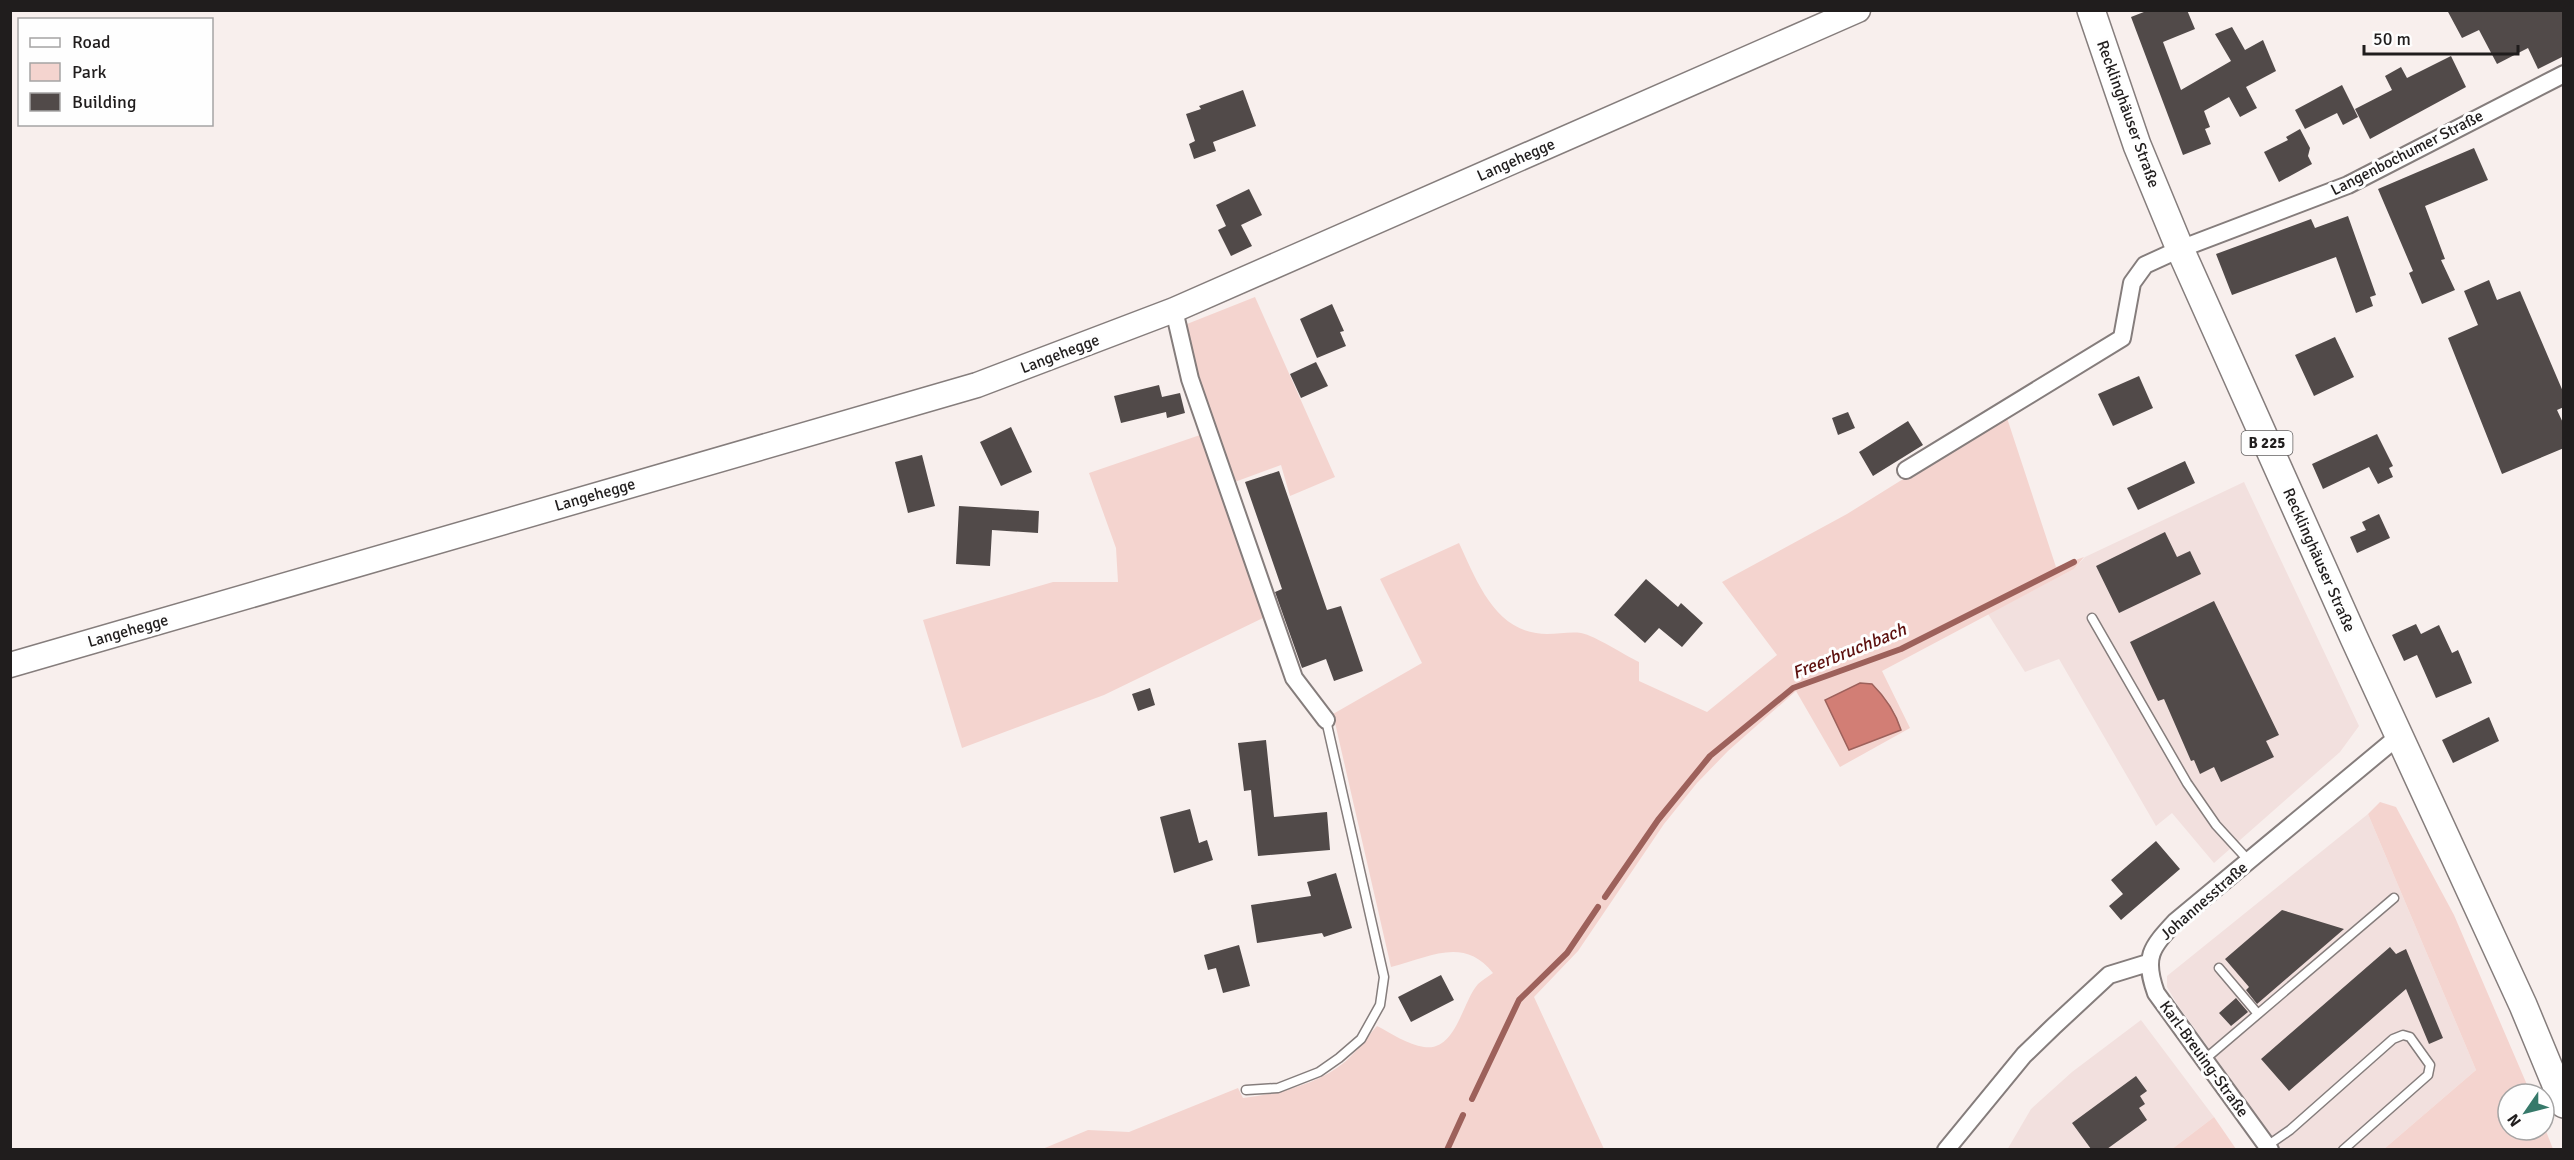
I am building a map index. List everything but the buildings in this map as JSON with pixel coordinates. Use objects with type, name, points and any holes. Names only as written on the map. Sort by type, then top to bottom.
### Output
[{"type":"main road","name":"Recklinghäuser Straße","points":[[2091,10],[2137,145],[2180,249],[2354,638],[2523,1005],[2564,1104]]},
{"type":"street","name":"Langehegge","points":[[10,665],[977,385],[1174,310],[1858,10]]},
{"type":"street","name":"Langenbochumer Straße","points":[[1906,470],[2122,338],[2132,283],[2145,265],[2180,249],[2348,185],[2564,74]]},
{"type":"street","points":[[1174,310],[1190,379],[1294,678],[1326,720]]},
{"type":"street","name":"Johannesstraße","points":[[2148,963],[2154,945],[2175,922],[2400,735]]},
{"type":"street","points":[[1946,1149],[2024,1055],[2062,1018],[2109,975],[2148,963]]},
{"type":"street","name":"Karl-Breuing-Straße","points":[[2148,963],[2156,993],[2268,1148]]},
{"type":"lane","points":[[2092,618],[2187,783],[2216,825],[2250,862]]},
{"type":"lane","points":[[1246,1090],[1278,1088],[1319,1072],[1361,1039],[1380,1005],[1384,977],[1326,720]]},
{"type":"lane","points":[[2204,1060],[2394,898]]},
{"type":"lane","points":[[2219,969],[2258,1014]]},
{"type":"lane","points":[[2268,1148],[2393,1039],[2403,1035],[2409,1037],[2430,1065],[2428,1075],[2343,1149]]},
{"type":"shaded area","points":[[2244,482],[2359,726],[2340,752],[2214,863],[2172,813],[2156,826],[2059,659],[2025,672],[1988,614],[2074,569],[2085,557]]},
{"type":"shaded area","points":[[1860,683],[1872,684],[1882,694],[1901,730],[1849,750],[1825,700]]},
{"type":"shaded area","points":[[2368,814],[2476,1070],[2384,1149],[2281,1149],[2177,1004],[2167,987],[2167,976]]},
{"type":"shaded area","points":[[2141,1020],[2214,1117],[2172,1149],[2007,1150],[2031,1109],[2072,1072]]},
{"type":"green space","points":[[1255,297],[1335,477],[1290,496],[1281,465],[1232,483],[1194,366],[1187,324]]},
{"type":"green space","points":[[2006,415],[2056,567],[2084,557],[2074,569],[1882,671],[1910,728],[1840,767],[1796,691],[1728,751],[1697,783],[1664,824],[1578,951],[1534,997],[1604,1149],[1040,1150],[1088,1130],[1129,1132],[1238,1088],[1243,1098],[1311,1082],[1346,1061],[1377,1026],[1412,1044],[1424,1047],[1435,1046],[1444,1042],[1451,1034],[1472,992],[1478,984],[1493,973],[1482,962],[1470,955],[1458,952],[1446,952],[1391,967],[1333,714],[1422,663],[1380,579],[1459,543],[1487,598],[1508,621],[1521,629],[1536,633],[1581,633],[1594,638],[1639,662],[1639,681],[1707,712],[1777,655],[1722,582],[1847,514]]},
{"type":"green space","points":[[1203,434],[1265,617],[1104,695],[962,748],[923,620],[1053,582],[1118,582],[1116,548],[1089,473]]},
{"type":"green space","points":[[2380,802],[2396,807],[2454,915],[2526,1082],[2496,1082],[2496,1142],[2550,1142],[2553,1149],[2384,1149],[2476,1070],[2368,814]]},
{"type":"green space","points":[[2214,1117],[2236,1149],[2172,1149]]},
{"type":"waterway","name":"Freerbruchbach","points":[[1605,897],[1658,820],[1710,756],[1793,688],[1901,649],[2074,562]]},
{"type":"waterway","name":"Freerbruchbach","points":[[1472,1099],[1519,1000],[1567,953],[1598,907]]},
{"type":"waterway","name":"Freerbruchbach","points":[[1447,1150],[1463,1115]]}]
